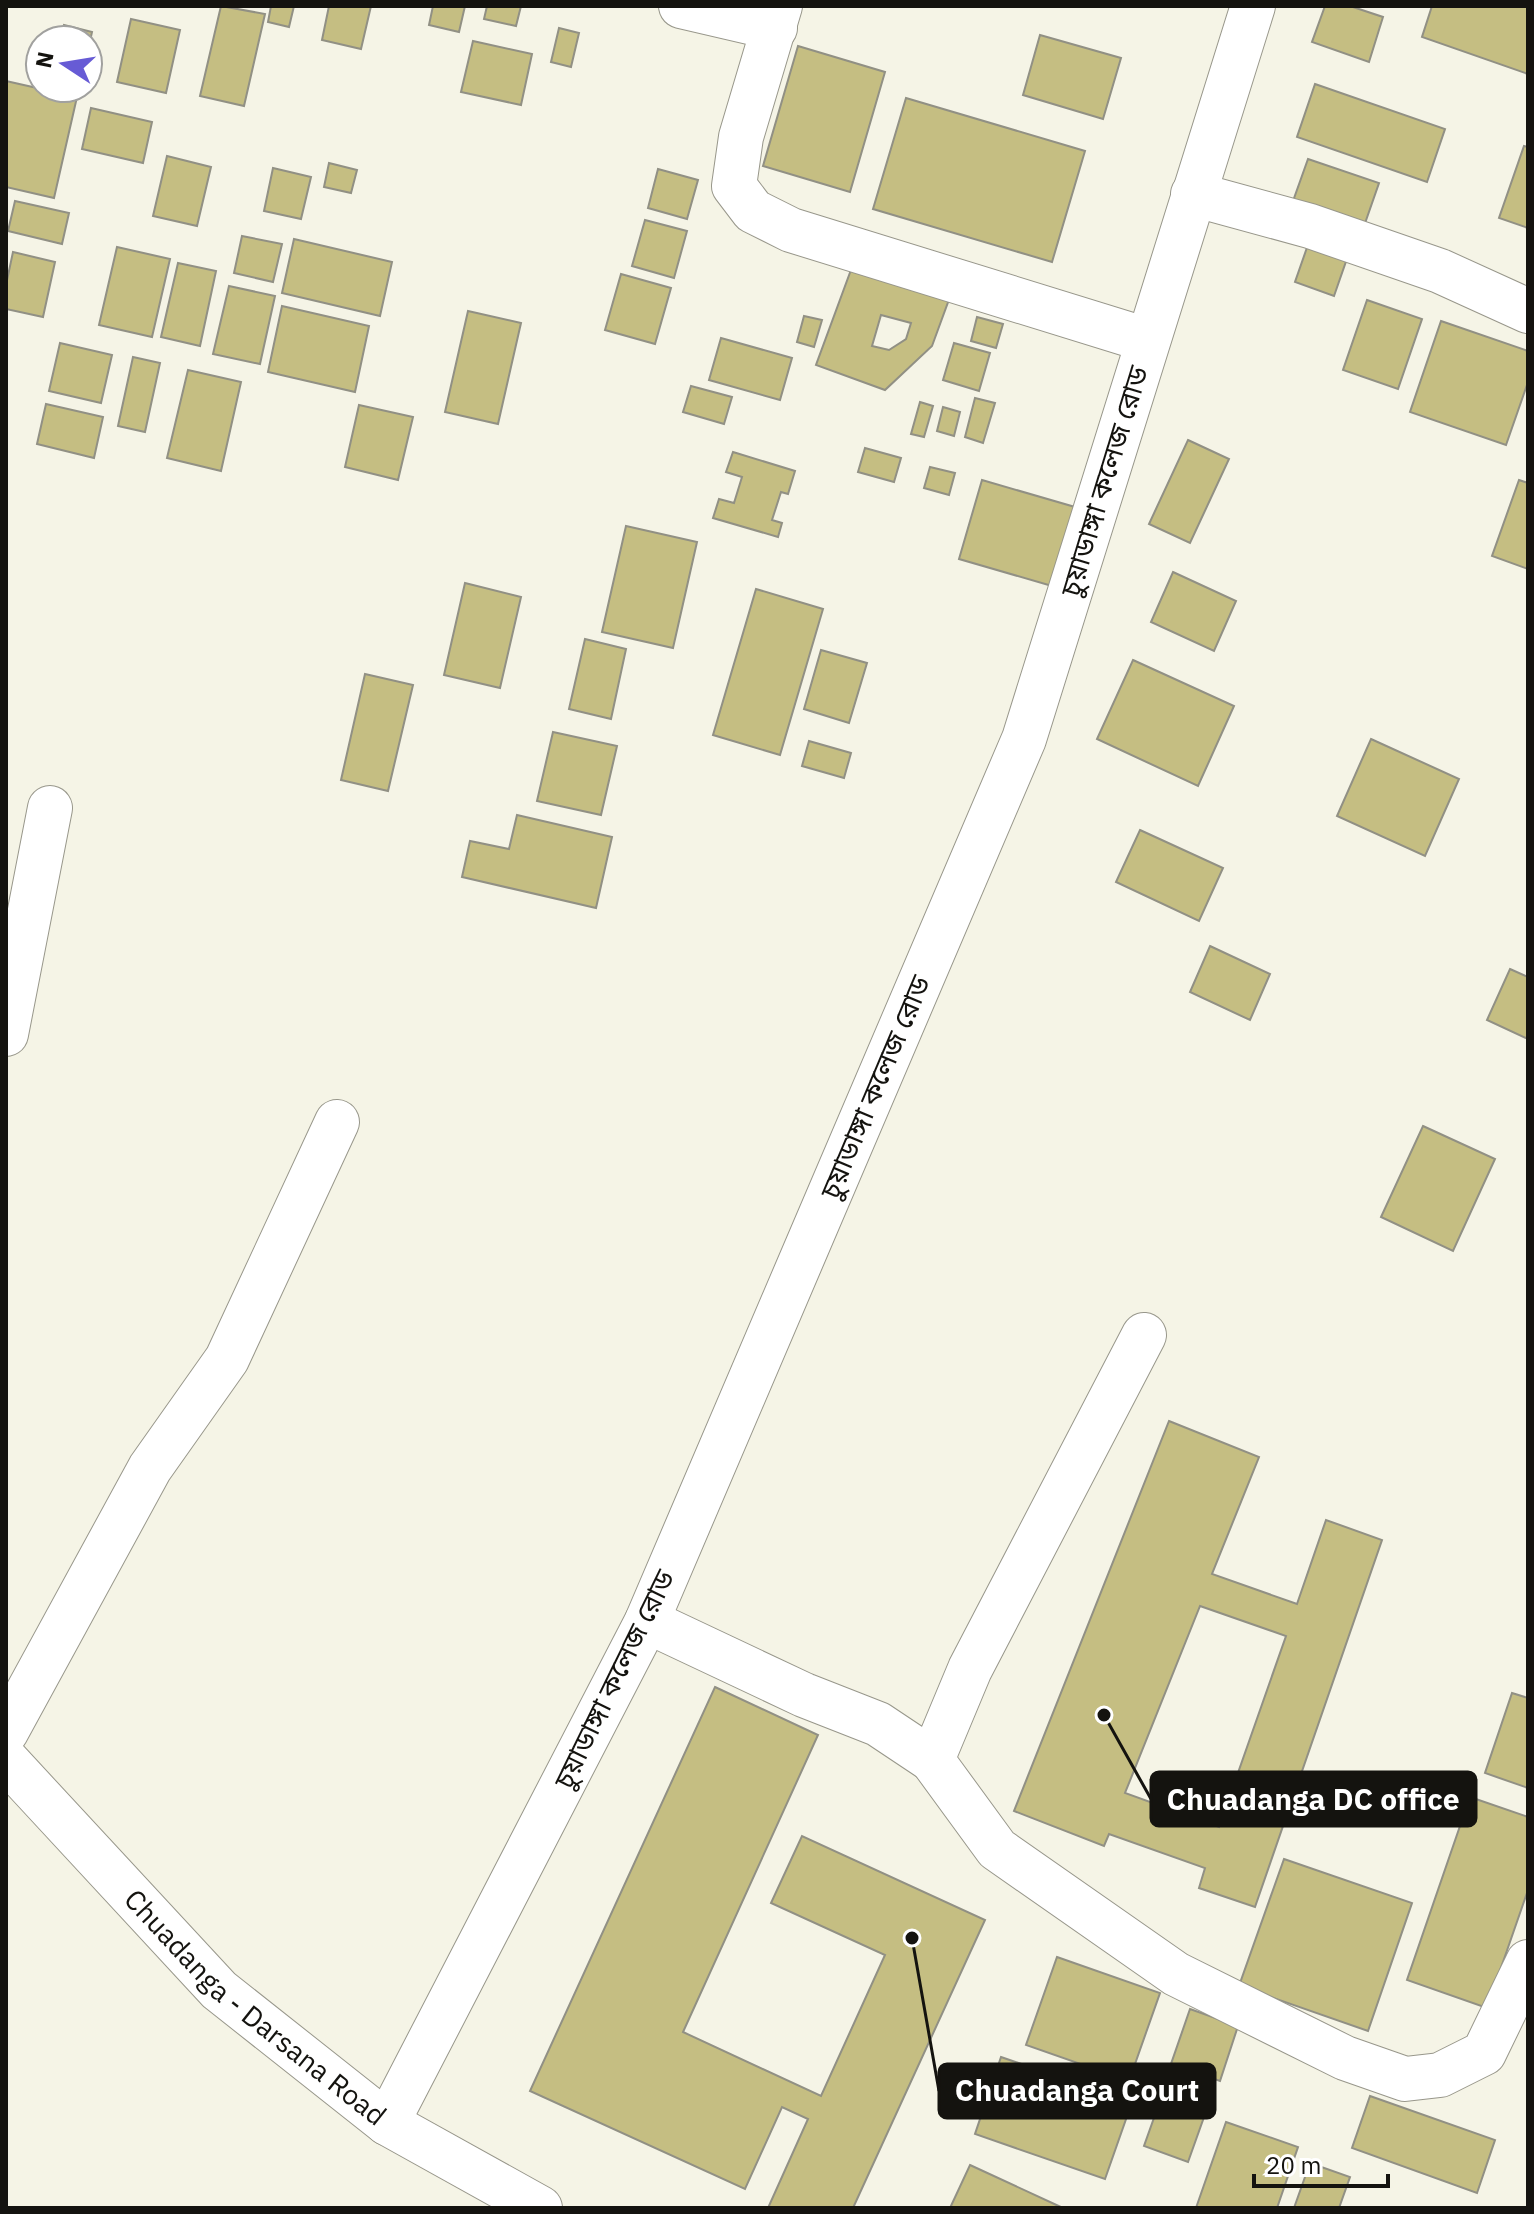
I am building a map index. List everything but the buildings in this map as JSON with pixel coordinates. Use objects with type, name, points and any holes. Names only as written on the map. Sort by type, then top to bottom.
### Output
[{"type":"street","points":[[681,6],[778,17],[741,137],[734,186],[753,211],[791,230],[1147,340]]},
{"type":"street","name":"চুয়াডাঙ্গা কলেজ রোড","points":[[387,2123],[647,1621],[1024,739],[1253,6]]},
{"type":"street","points":[[1193,194],[1310,226],[1440,271],[1528,311]]},
{"type":"street","points":[[6,1034],[50,808]]},
{"type":"street","points":[[6,1732],[150,1468],[227,1359],[337,1122]]},
{"type":"street","points":[[932,1760],[970,1669],[1144,1335]]},
{"type":"street","points":[[647,1621],[804,1695],[878,1724],[932,1760],[997,1849],[1176,1974],[1345,2058],[1405,2079],[1440,2075],[1484,2053],[1528,1962]]},
{"type":"street","name":"Chuadanga - Darsana Road","points":[[6,1760],[219,1990],[387,2123],[540,2208]]},
{"type":"place","name":"Chuadanga DC office","points":[[1104,1715]]},
{"type":"place","name":"Chuadanga Court","points":[[912,1938]]}]
